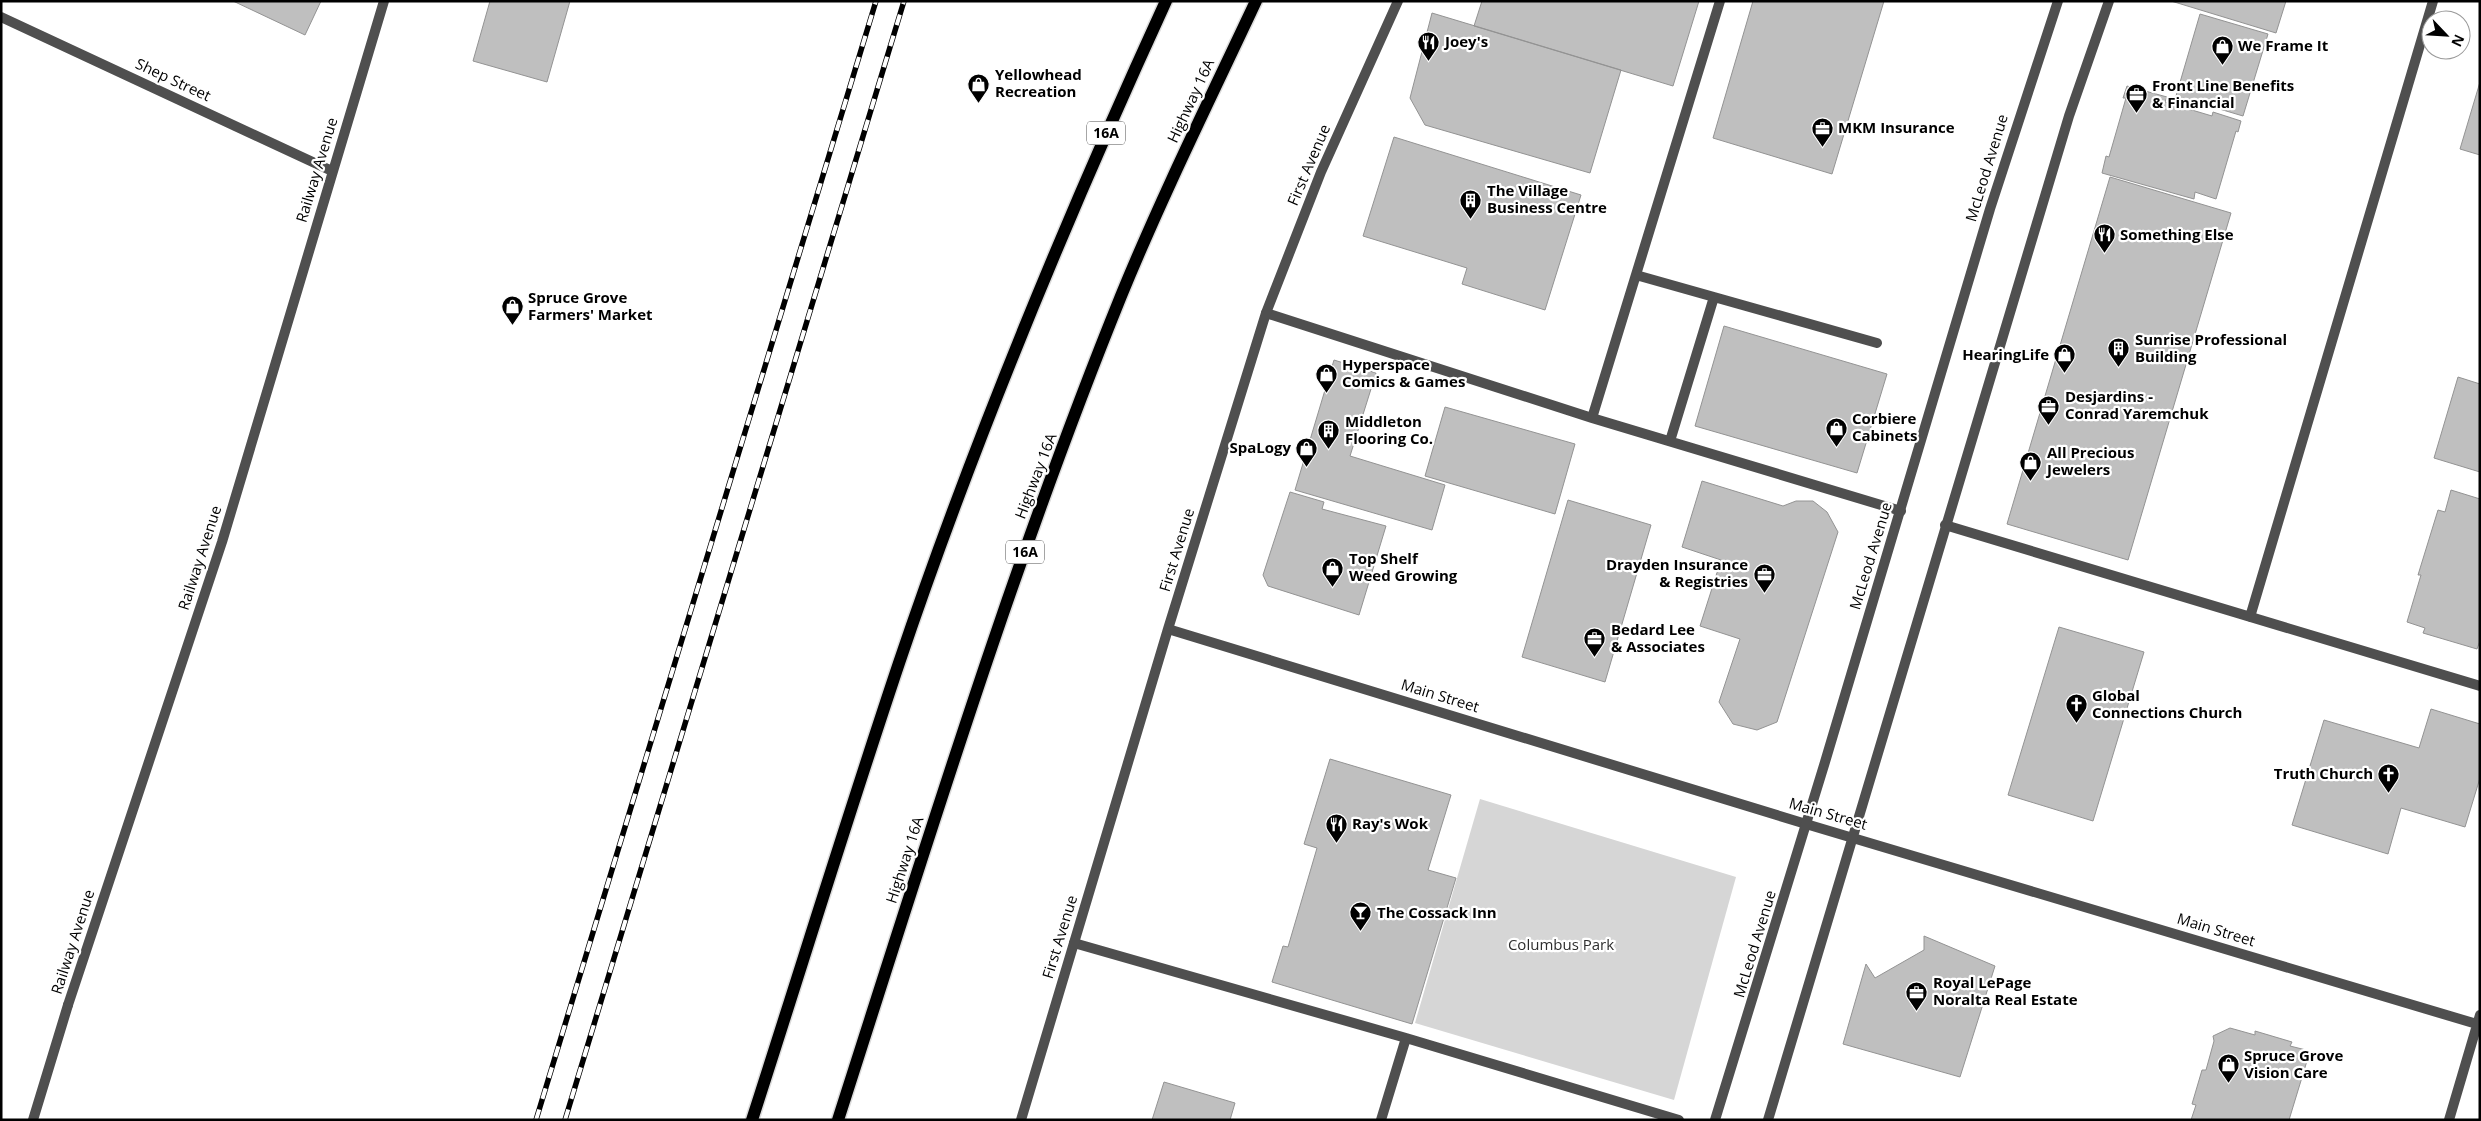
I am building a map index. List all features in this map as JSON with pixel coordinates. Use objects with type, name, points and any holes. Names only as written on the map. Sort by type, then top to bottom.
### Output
[{"type":"main road","name":"16A","points":[[752,1120],[897,670],[952,518],[1049,267],[1166,1]]},
{"type":"main road","name":"Highway 16A","points":[[838,1120],[975,694],[1019,566],[1121,296],[1196,128],[1256,1]]},
{"type":"street","name":"Railway Avenue","points":[[33,1120],[68,1006],[222,542],[384,1]]},
{"type":"street","name":"First Avenue","points":[[1021,1120],[1168,629],[1266,313],[1321,172],[1398,1]]},
{"type":"street","points":[[1592,418],[1720,1]]},
{"type":"street","name":"McLeod Avenue","points":[[1715,1120],[1901,511],[1990,209],[2058,1]]},
{"type":"street","points":[[1768,1120],[2069,116],[2109,1]]},
{"type":"street","points":[[2250,617],[2433,1]]},
{"type":"street","name":"Shep Street","points":[[1,17],[332,171]]},
{"type":"street","points":[[1636,275],[1877,343]]},
{"type":"street","points":[[1670,441],[1714,297]]},
{"type":"street","points":[[1266,313],[1592,418],[1901,511]]},
{"type":"street","points":[[1946,525],[2480,686]]},
{"type":"street","name":"Main Street","points":[[1168,629],[1806,824],[2479,1021]]},
{"type":"street","points":[[1074,943],[1406,1038],[1679,1120]]},
{"type":"street","points":[[2449,1120],[2479,1021]]},
{"type":"street","points":[[1382,1120],[1406,1038]]},
{"type":"green space","name":"Columbus Park","points":[[1480,799],[1736,877],[1674,1100],[1415,1023]]},
{"type":"building","points":[[233,1],[321,1],[305,35]]},
{"type":"building","points":[[490,1],[570,1],[547,82],[473,61]]},
{"type":"building","points":[[1482,1],[1699,1],[1673,86],[1474,26]]},
{"type":"building","points":[[1753,1],[1884,1],[1832,174],[1713,138]]},
{"type":"building","points":[[2171,1],[2286,1],[2276,33]]},
{"type":"building","points":[[1432,13],[1621,70],[1590,173],[1425,125],[1410,98]]},
{"type":"building","name":"We Frame It","points":[[2200,14],[2268,34],[2243,116],[2176,96]]},
{"type":"building","points":[[2480,82],[2480,155],[2460,149]]},
{"type":"building","points":[[2127,86],[2167,97],[2165,102],[2212,116],[2213,112],[2241,121],[2238,132],[2236,131],[2216,199],[2195,192],[2194,199],[2102,173],[2106,156],[2109,157],[2126,98],[2123,98]]},
{"type":"building","name":"The Village Business Centre","points":[[1394,137],[1581,195],[1545,310],[1462,284],[1467,268],[1363,236]]},
{"type":"building","name":"Sunrise Professional Building","points":[[2110,177],[2231,213],[2128,560],[2007,524]]},
{"type":"building","points":[[1724,326],[1887,374],[1857,473],[1695,426]]},
{"type":"building","name":"Middleton Flooring Co.","points":[[1334,360],[1376,373],[1350,456],[1445,485],[1432,530],[1295,490]]},
{"type":"building","points":[[2458,377],[2480,384],[2480,472],[2434,458]]},
{"type":"building","points":[[1445,407],[1575,444],[1555,514],[1425,476]]},
{"type":"building","name":"Drayden Insurance & Registries","points":[[1702,481],[1783,506],[1796,501],[1813,501],[1827,512],[1838,532],[1777,722],[1757,730],[1733,724],[1719,702],[1740,639],[1700,626],[1721,560],[1682,547]]},
{"type":"building","points":[[2451,490],[2480,499],[2480,641],[2477,649],[2423,633],[2425,628],[2407,622],[2421,575],[2418,575],[2438,510],[2445,512]]},
{"type":"building","points":[[1290,492],[1324,502],[1322,509],[1386,526],[1359,615],[1268,586],[1263,575]]},
{"type":"building","points":[[1568,500],[1651,525],[1605,682],[1522,657]]},
{"type":"building","name":"Global Connections Church","points":[[2059,627],[2144,652],[2093,821],[2008,795]]},
{"type":"building","name":"Truth Church","points":[[2431,709],[2480,724],[2480,778],[2465,827],[2401,808],[2388,854],[2292,825],[2324,720],[2419,748]]},
{"type":"building","points":[[1330,759],[1451,795],[1428,870],[1456,878],[1412,1024],[1272,982],[1283,946],[1288,947],[1317,848],[1304,844]]},
{"type":"building","name":"Royal LePage Noralta Real Estate","points":[[1924,936],[1995,966],[1960,1077],[1843,1044],[1866,964],[1875,978],[1924,950]]},
{"type":"building","name":"Spruce Grove Vision Care","points":[[2230,1028],[2255,1035],[2255,1031],[2292,1042],[2290,1046],[2310,1051],[2289,1120],[2191,1120],[2196,1105],[2192,1104],[2202,1070],[2206,1070],[2214,1041],[2213,1036]]},
{"type":"building","points":[[1164,1082],[1235,1103],[1230,1120],[1152,1120]]},
{"type":"railway","points":[[536,1120],[876,1]]},
{"type":"railway","points":[[565,1120],[904,1]]},
{"type":"place","name":"Joey's","points":[[1429,61]]},
{"type":"place","name":"We Frame It","points":[[2222,65]]},
{"type":"place","name":"Yellowhead Recreation","points":[[979,103]]},
{"type":"place","name":"Front Line Benefits & Financial","points":[[2136,114]]},
{"type":"place","name":"MKM Insurance","points":[[1822,147]]},
{"type":"place","name":"The Village Business Centre","points":[[1471,219]]},
{"type":"place","name":"Something Else","points":[[2104,254]]},
{"type":"place","name":"Spruce Grove Farmers' Market","points":[[512,326]]},
{"type":"place","name":"Sunrise Professional Building","points":[[2119,368]]},
{"type":"place","name":"HearingLife","points":[[2065,374]]},
{"type":"place","name":"Hyperspace Comics & Games","points":[[1326,393]]},
{"type":"place","name":"Desjardins - Conrad Yaremchuk","points":[[2049,425]]},
{"type":"place","name":"Corbiere Cabinets","points":[[1836,447]]},
{"type":"place","name":"Middleton Flooring Co.","points":[[1329,450]]},
{"type":"place","name":"SpaLogy","points":[[1307,467]]},
{"type":"place","name":"All Precious Jewelers","points":[[2031,481]]},
{"type":"place","name":"Top Shelf Weed Growing","points":[[1333,587]]},
{"type":"place","name":"Drayden Insurance & Registries","points":[[1764,593]]},
{"type":"place","name":"Bedard Lee & Associates","points":[[1595,658]]},
{"type":"place","name":"Global Connections Church","points":[[2076,724]]},
{"type":"place","name":"Truth Church","points":[[2389,793]]},
{"type":"place","name":"Ray's Wok","points":[[1336,843]]},
{"type":"place","name":"The Cossack Inn","points":[[1361,932]]},
{"type":"place","name":"Royal LePage Noralta Real Estate","points":[[1917,1011]]},
{"type":"place","name":"Spruce Grove Vision Care","points":[[2228,1084]]}]
